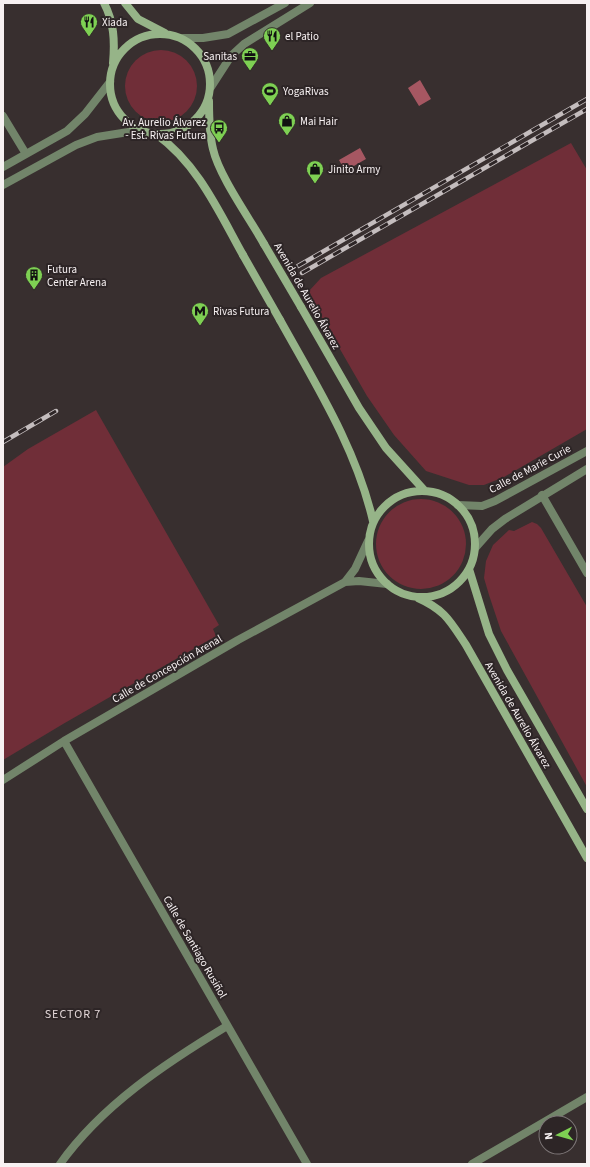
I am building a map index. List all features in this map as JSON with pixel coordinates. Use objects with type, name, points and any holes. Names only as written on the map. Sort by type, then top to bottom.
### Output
[{"type":"main road","points":[[104,3],[111,20],[115,42],[110,82],[111,94],[115,106],[124,119],[141,130],[156,134],[174,133],[190,125],[202,113],[210,96],[210,72],[204,58],[195,46],[183,38],[166,33],[138,19],[124,3]]},
{"type":"main road","points":[[112,67],[121,52],[133,41],[149,34],[166,33]]},
{"type":"main road","name":"Avenida de Aurelio Álvarez","points":[[210,96],[209,125],[213,151],[223,175],[359,408],[386,448],[424,490]]},
{"type":"main road","points":[[156,134],[173,146],[189,164],[204,186],[328,405],[349,448],[365,491],[373,521]]},
{"type":"main road","points":[[424,490],[440,493],[458,505],[471,522],[476,547],[469,569],[460,582],[444,592],[431,596],[416,597],[401,593],[387,584],[376,571],[370,556],[368,541],[373,521],[382,508],[394,498],[408,492],[424,490]]},
{"type":"main road","name":"Avenida de Aurelio Álvarez","points":[[469,569],[489,634],[507,670],[587,809]]},
{"type":"main road","name":"Avenida de Aurelio Álvarez","points":[[416,597],[435,605],[446,615],[466,645],[587,858]]},
{"type":"street","points":[[183,38],[203,38],[228,34],[285,3]]},
{"type":"street","points":[[211,87],[231,56],[244,44],[310,3]]},
{"type":"street","points":[[3,167],[67,131],[85,114],[110,82]]},
{"type":"street","points":[[3,116],[26,154]]},
{"type":"street","points":[[3,185],[76,145],[97,137],[141,130]]},
{"type":"street","name":"Calle de Marie Curie","points":[[458,505],[482,506],[495,501],[587,451]]},
{"type":"street","points":[[476,547],[492,529],[542,495],[587,469]]},
{"type":"street","points":[[542,495],[587,573]]},
{"type":"street","name":"Calle de Concepción Arenal","points":[[345,582],[355,568],[368,541]]},
{"type":"street","name":"Calle de Concepción Arenal","points":[[3,780],[64,741],[238,640],[345,582],[359,581],[387,584]]},
{"type":"street","name":"Calle de Santiago Rusiñol","points":[[64,741],[306,1164]]},
{"type":"street","points":[[60,1164],[96,1122],[143,1081],[184,1052],[227,1026]]},
{"type":"street","points":[[472,1164],[587,1097]]},
{"type":"shaded area","points":[[154,50],[168,50],[187,60],[197,79],[197,93],[187,112],[168,122],[154,122],[135,112],[125,93],[125,79],[135,60]]},
{"type":"shaded area","points":[[420,80],[431,99],[419,106],[408,88]]},
{"type":"shaded area","points":[[571,143],[587,170],[587,429],[504,477],[484,485],[469,485],[426,471],[394,435],[367,396],[318,311],[309,291],[321,278]]},
{"type":"shaded area","points":[[360,148],[366,159],[345,171],[339,160]]},
{"type":"shaded area","points":[[96,410],[219,625],[213,629],[216,636],[3,760],[3,467],[28,449]]},
{"type":"shaded area","points":[[421,499],[430,500],[446,507],[458,519],[465,535],[465,553],[458,569],[446,581],[430,588],[421,589],[412,588],[396,581],[384,569],[377,553],[376,544],[377,535],[384,519],[396,507],[412,500]]},
{"type":"shaded area","points":[[532,522],[541,528],[587,607],[587,787],[501,631],[484,578],[486,561],[493,545],[509,530],[514,531]]},
{"type":"railway","points":[[298,266],[587,99]]},
{"type":"railway","points":[[302,273],[587,109]]},
{"type":"railway","points":[[3,442],[56,411]]},
{"type":"place","name":"Xiada","points":[[89,37]]},
{"type":"place","name":"el Patio","points":[[272,51]]},
{"type":"place","name":"Sanitas","points":[[250,71]]},
{"type":"place","name":"YogaRivas","points":[[270,106]]},
{"type":"place","name":"Mai Hair","points":[[287,136]]},
{"type":"place","name":"Av. Aurelio Álvarez - Est. Rivas Futura","points":[[219,143]]},
{"type":"place","name":"Jinito Army","points":[[315,184]]},
{"type":"place","name":"Futura Center Arena","points":[[34,290]]},
{"type":"place","name":"Rivas Futura","points":[[200,326]]},
{"type":"district","name":"SECTOR 7","points":[[73,1014]]}]
